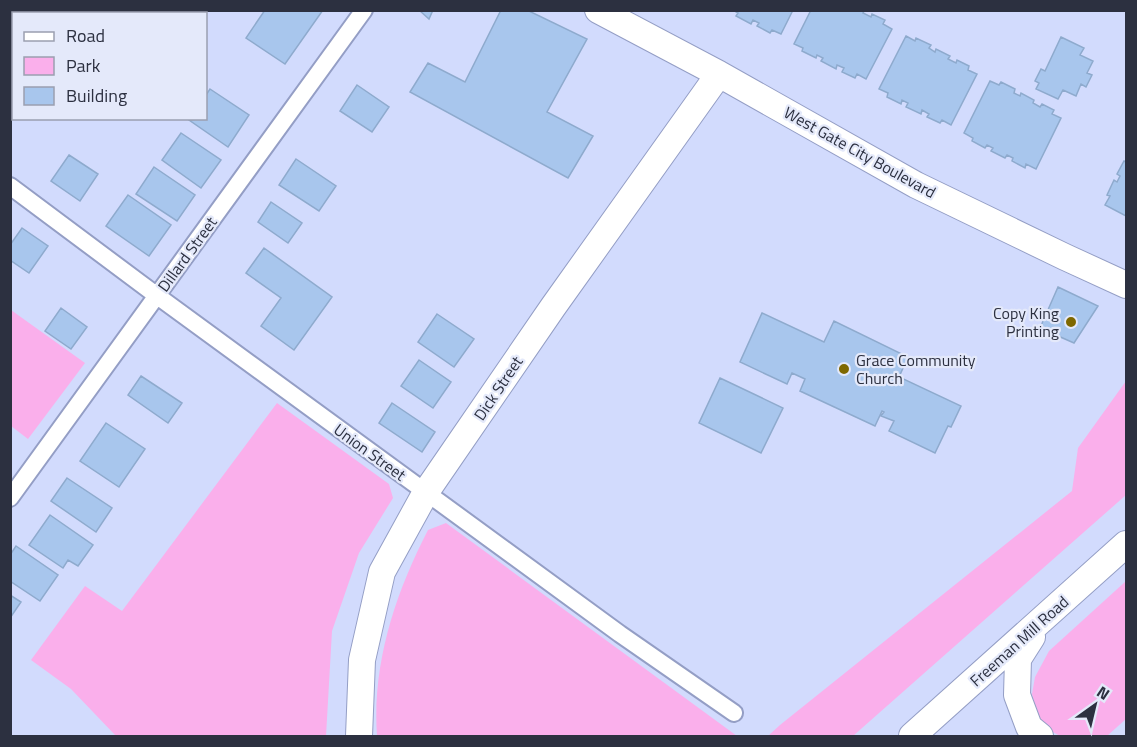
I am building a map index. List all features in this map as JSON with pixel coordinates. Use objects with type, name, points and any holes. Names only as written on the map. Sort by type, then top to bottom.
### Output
[{"type":"main road","name":"West Gate City Boulevard","points":[[598,10],[719,74],[916,185],[1126,285]]},
{"type":"main road","name":"Dick Street","points":[[359,736],[362,660],[382,572],[426,492],[553,307],[719,74]]},
{"type":"main road","name":"Freeman Mill Road","points":[[912,736],[1126,544]]},
{"type":"main road","points":[[1040,736],[1029,727],[1017,695],[1018,659],[1045,618]]},
{"type":"street","name":"Dillard Street","points":[[10,498],[364,10]]},
{"type":"street","name":"Union Street","points":[[10,186],[620,634],[734,712]]},
{"type":"green space","points":[[11,310],[85,363],[28,439],[11,426]]},
{"type":"green space","points":[[1126,381],[1126,495],[853,736],[768,736],[1072,491],[1078,448]]},
{"type":"green space","points":[[277,403],[389,484],[393,498],[359,553],[332,631],[326,736],[116,736],[71,689],[31,660],[85,586],[122,611]]},
{"type":"green space","points":[[446,523],[737,736],[377,736],[378,682],[388,630],[396,604],[428,530]]},
{"type":"green space","points":[[1126,581],[1126,719],[1107,736],[1060,736],[1051,731],[1038,716],[1032,694],[1035,677],[1049,651]]},
{"type":"building","points":[[143,10],[205,10],[204,12],[145,12]]},
{"type":"building","points":[[265,10],[323,10],[285,64],[246,38]]},
{"type":"building","points":[[419,10],[433,10],[429,19]]},
{"type":"building","points":[[501,10],[527,10],[587,39],[547,112],[593,136],[568,178],[410,92],[428,63],[465,82]]},
{"type":"building","points":[[733,10],[793,10],[781,34],[772,30],[770,33],[757,26],[759,23],[753,20],[751,24],[736,16],[738,13]]},
{"type":"building","points":[[811,10],[865,10],[863,13],[885,20],[883,24],[892,29],[866,79],[857,74],[855,78],[842,72],[844,68],[837,65],[836,69],[821,61],[823,58],[817,55],[816,58],[794,44]]},
{"type":"building","points":[[906,36],[931,45],[929,48],[935,52],[936,49],[950,56],[948,59],[956,63],[957,60],[969,66],[968,70],[977,74],[951,125],[942,120],[940,123],[927,117],[929,114],[922,110],[921,114],[906,107],[908,103],[902,100],[901,104],[887,97],[888,93],[879,89]]},
{"type":"building","points":[[1061,37],[1084,48],[1080,55],[1093,61],[1087,73],[1092,75],[1086,87],[1081,84],[1076,96],[1063,90],[1058,99],[1036,89],[1039,83],[1035,81],[1041,69],[1045,71]]},
{"type":"building","points":[[990,81],[999,85],[1001,82],[1015,89],[1014,93],[1020,96],[1021,93],[1034,100],[1033,103],[1040,107],[1042,104],[1054,110],[1052,114],[1061,118],[1036,169],[1026,164],[1025,168],[1012,161],[1013,158],[1007,155],[1005,158],[991,151],[993,148],[987,145],[985,148],[972,141],[973,138],[964,133]]},
{"type":"building","points":[[357,85],[389,107],[372,132],[340,111]]},
{"type":"building","points":[[210,89],[249,115],[228,147],[189,120],[207,120],[207,94]]},
{"type":"building","points":[[181,133],[221,160],[201,188],[162,160]]},
{"type":"building","points":[[69,155],[98,174],[80,201],[51,181]]},
{"type":"building","points":[[296,159],[336,186],[319,211],[279,185]]},
{"type":"building","points":[[1124,161],[1126,162],[1126,216],[1105,205],[1114,180],[1117,182],[1120,176],[1117,174]]},
{"type":"building","points":[[154,167],[195,195],[177,221],[136,194]]},
{"type":"building","points":[[128,195],[171,225],[149,256],[106,226]]},
{"type":"building","points":[[271,202],[302,223],[288,243],[258,222]]},
{"type":"building","points":[[22,228],[48,246],[29,273],[10,260],[10,245]]},
{"type":"building","points":[[264,248],[332,297],[294,350],[261,326],[281,298],[246,273]]},
{"type":"building","points":[[1058,287],[1098,306],[1074,343],[1040,328]]},
{"type":"building","points":[[61,308],[87,327],[71,349],[45,331]]},
{"type":"building","points":[[762,313],[824,342],[834,321],[908,357],[899,377],[961,406],[935,453],[889,431],[894,421],[881,416],[884,412],[882,411],[875,426],[800,391],[805,379],[792,373],[787,384],[740,362]]},
{"type":"building","points":[[437,314],[474,339],[454,367],[418,342]]},
{"type":"building","points":[[419,360],[451,382],[433,408],[401,386]]},
{"type":"building","points":[[141,376],[182,403],[168,423],[128,395]]},
{"type":"building","points":[[720,378],[783,408],[761,453],[699,423]]},
{"type":"building","points":[[392,403],[435,432],[422,452],[379,423]]},
{"type":"building","points":[[106,423],[145,449],[119,487],[80,461]]},
{"type":"building","points":[[67,478],[112,508],[96,532],[51,501]]},
{"type":"building","points":[[50,515],[93,545],[78,566],[68,560],[63,568],[29,545]]},
{"type":"building","points":[[16,546],[58,575],[40,601],[10,581],[10,555]]},
{"type":"building","points":[[10,595],[21,602],[10,618]]},
{"type":"place","name":"Copy King Printing","points":[[1071,322]]},
{"type":"place","name":"Grace Community Church","points":[[844,369]]}]
